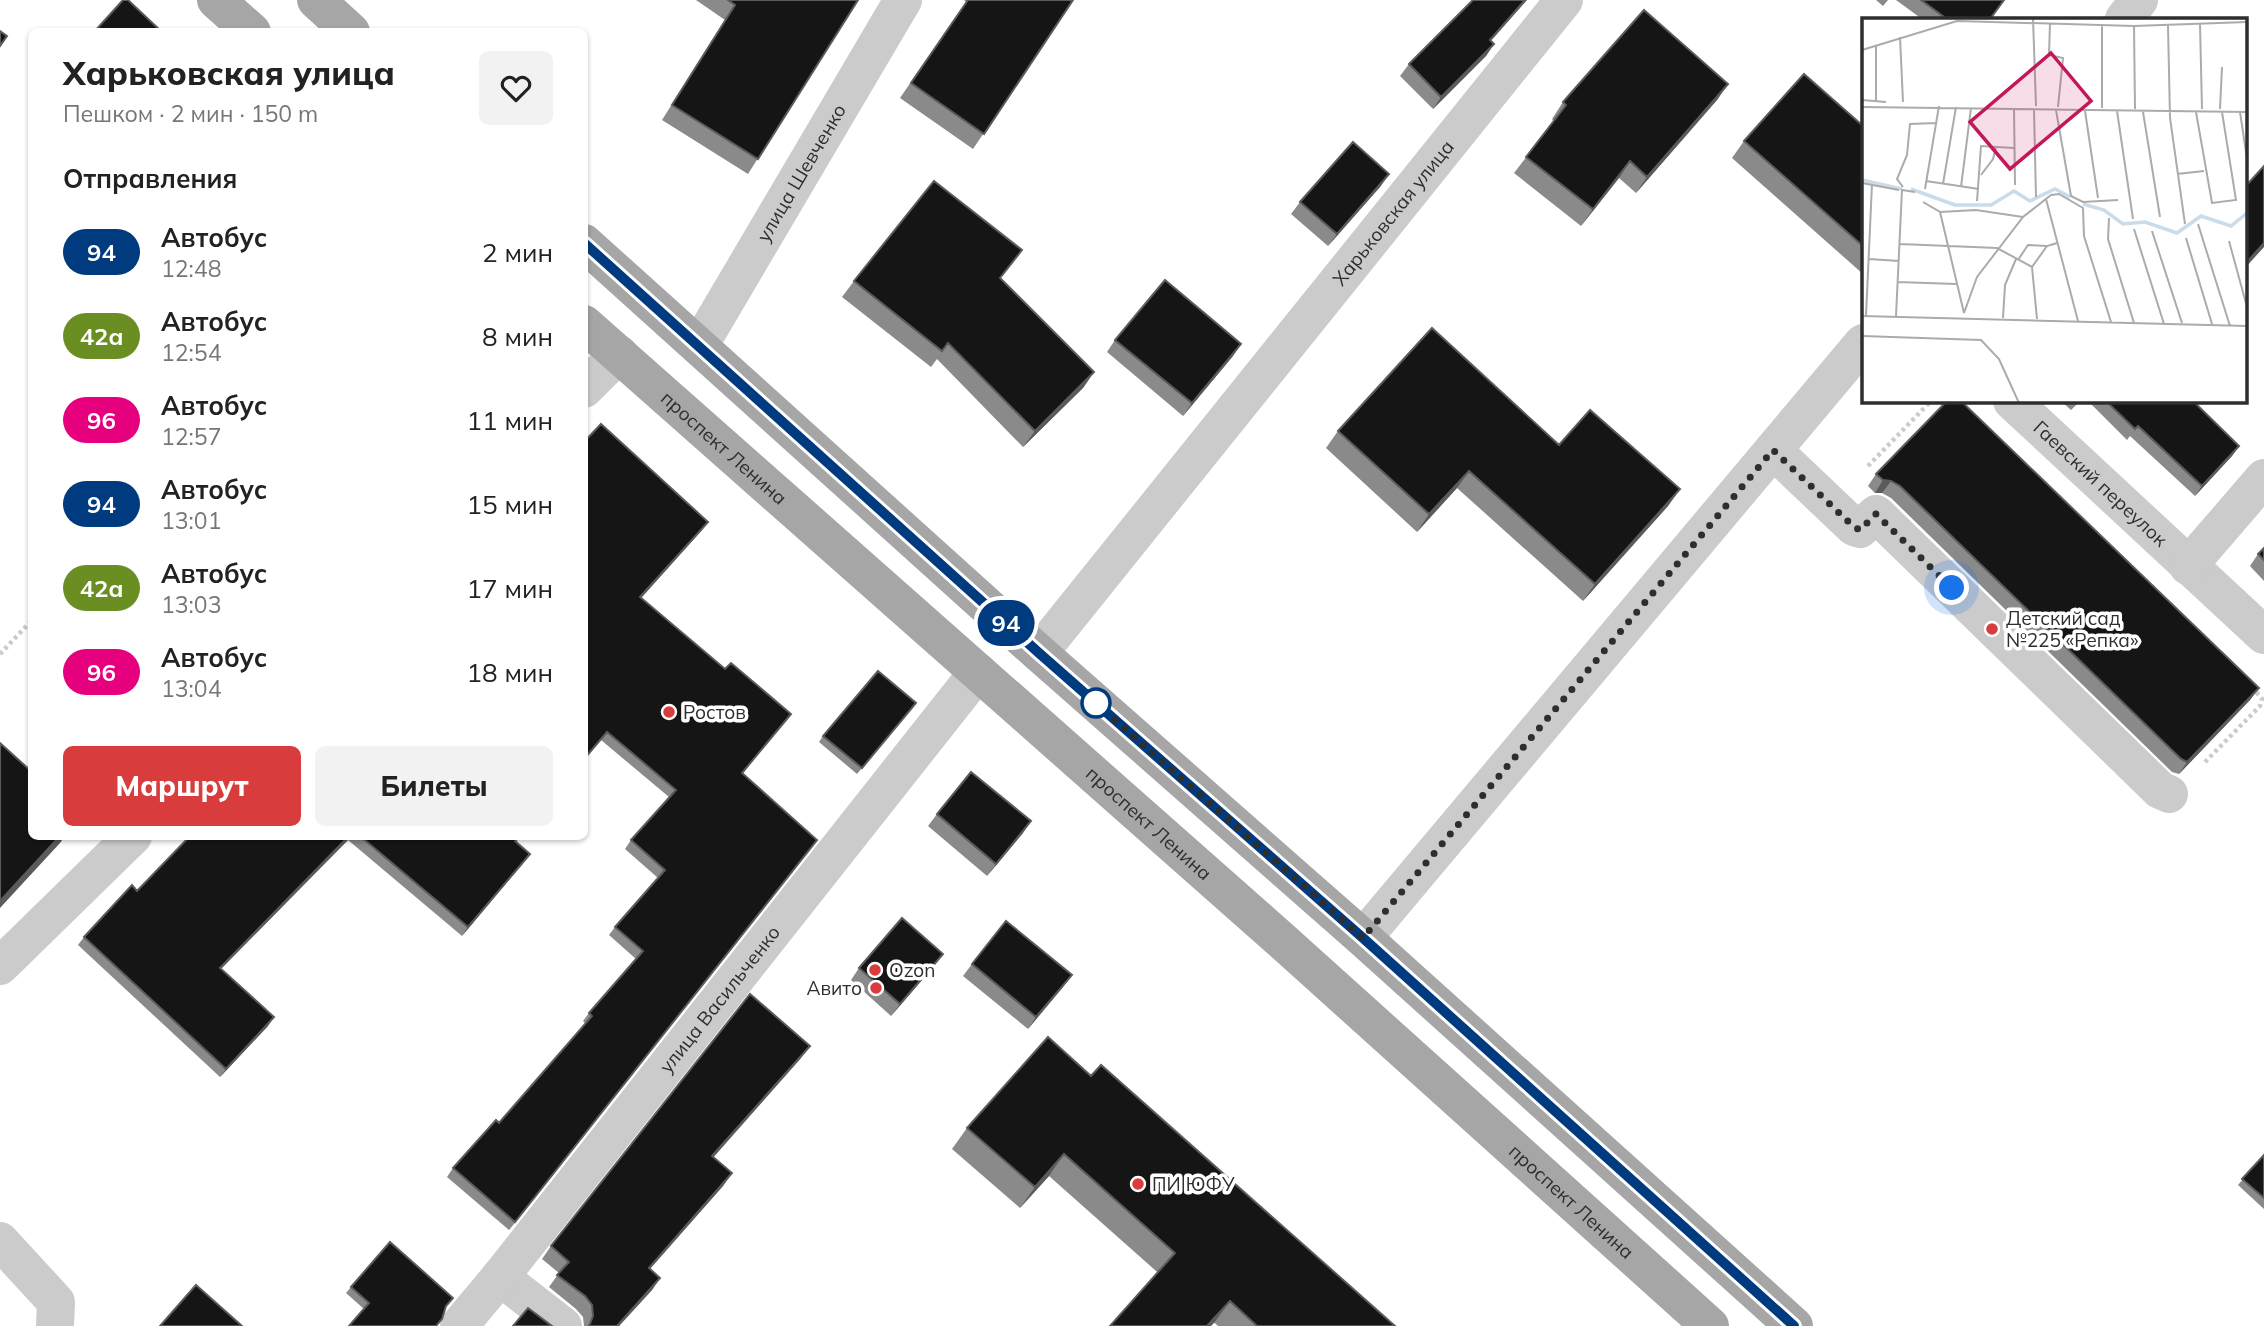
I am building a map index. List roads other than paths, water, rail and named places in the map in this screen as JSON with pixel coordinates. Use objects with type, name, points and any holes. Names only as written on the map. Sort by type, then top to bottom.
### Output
[{"type":"main road","points":[[216,0],[248,28]]},
{"type":"main road","points":[[316,0],[347,28]]},
{"type":"main road","points":[[588,247],[1794,1326]]},
{"type":"main road","name":"проспект Ленина","points":[[588,327],[1280,939],[1710,1326]]},
{"type":"street","name":"улица Шевченко","points":[[699,346],[903,0]]},
{"type":"street","name":"Харьковская улица","points":[[1039,653],[1564,0]]},
{"type":"street","points":[[2125,18],[2139,0]]},
{"type":"street","points":[[1363,938],[1862,344]]},
{"type":"street","points":[[588,385],[620,354]]},
{"type":"street","name":"Гаевский переулок","points":[[2013,402],[2264,635]]},
{"type":"street","points":[[1773,450],[1854,527],[1860,530],[1876,514],[2160,790],[2169,794]]},
{"type":"street","points":[[2188,566],[2264,478]]},
{"type":"street","name":"улица Васильченко","points":[[459,1326],[978,672]]},
{"type":"street","points":[[0,966],[129,840]]},
{"type":"street","points":[[0,1241],[56,1302],[55,1326]]},
{"type":"street","points":[[500,1277],[563,1326]]},
{"type":"place","name":"Детский сад №225 «Репка»","points":[[1992,629]]},
{"type":"place","name":"Ростов","points":[[669,712]]},
{"type":"place","name":"Ozon","points":[[875,970]]},
{"type":"place","name":"Авито","points":[[876,988]]},
{"type":"place","name":"ПИ ЮФУ","points":[[1138,1184]]}]
